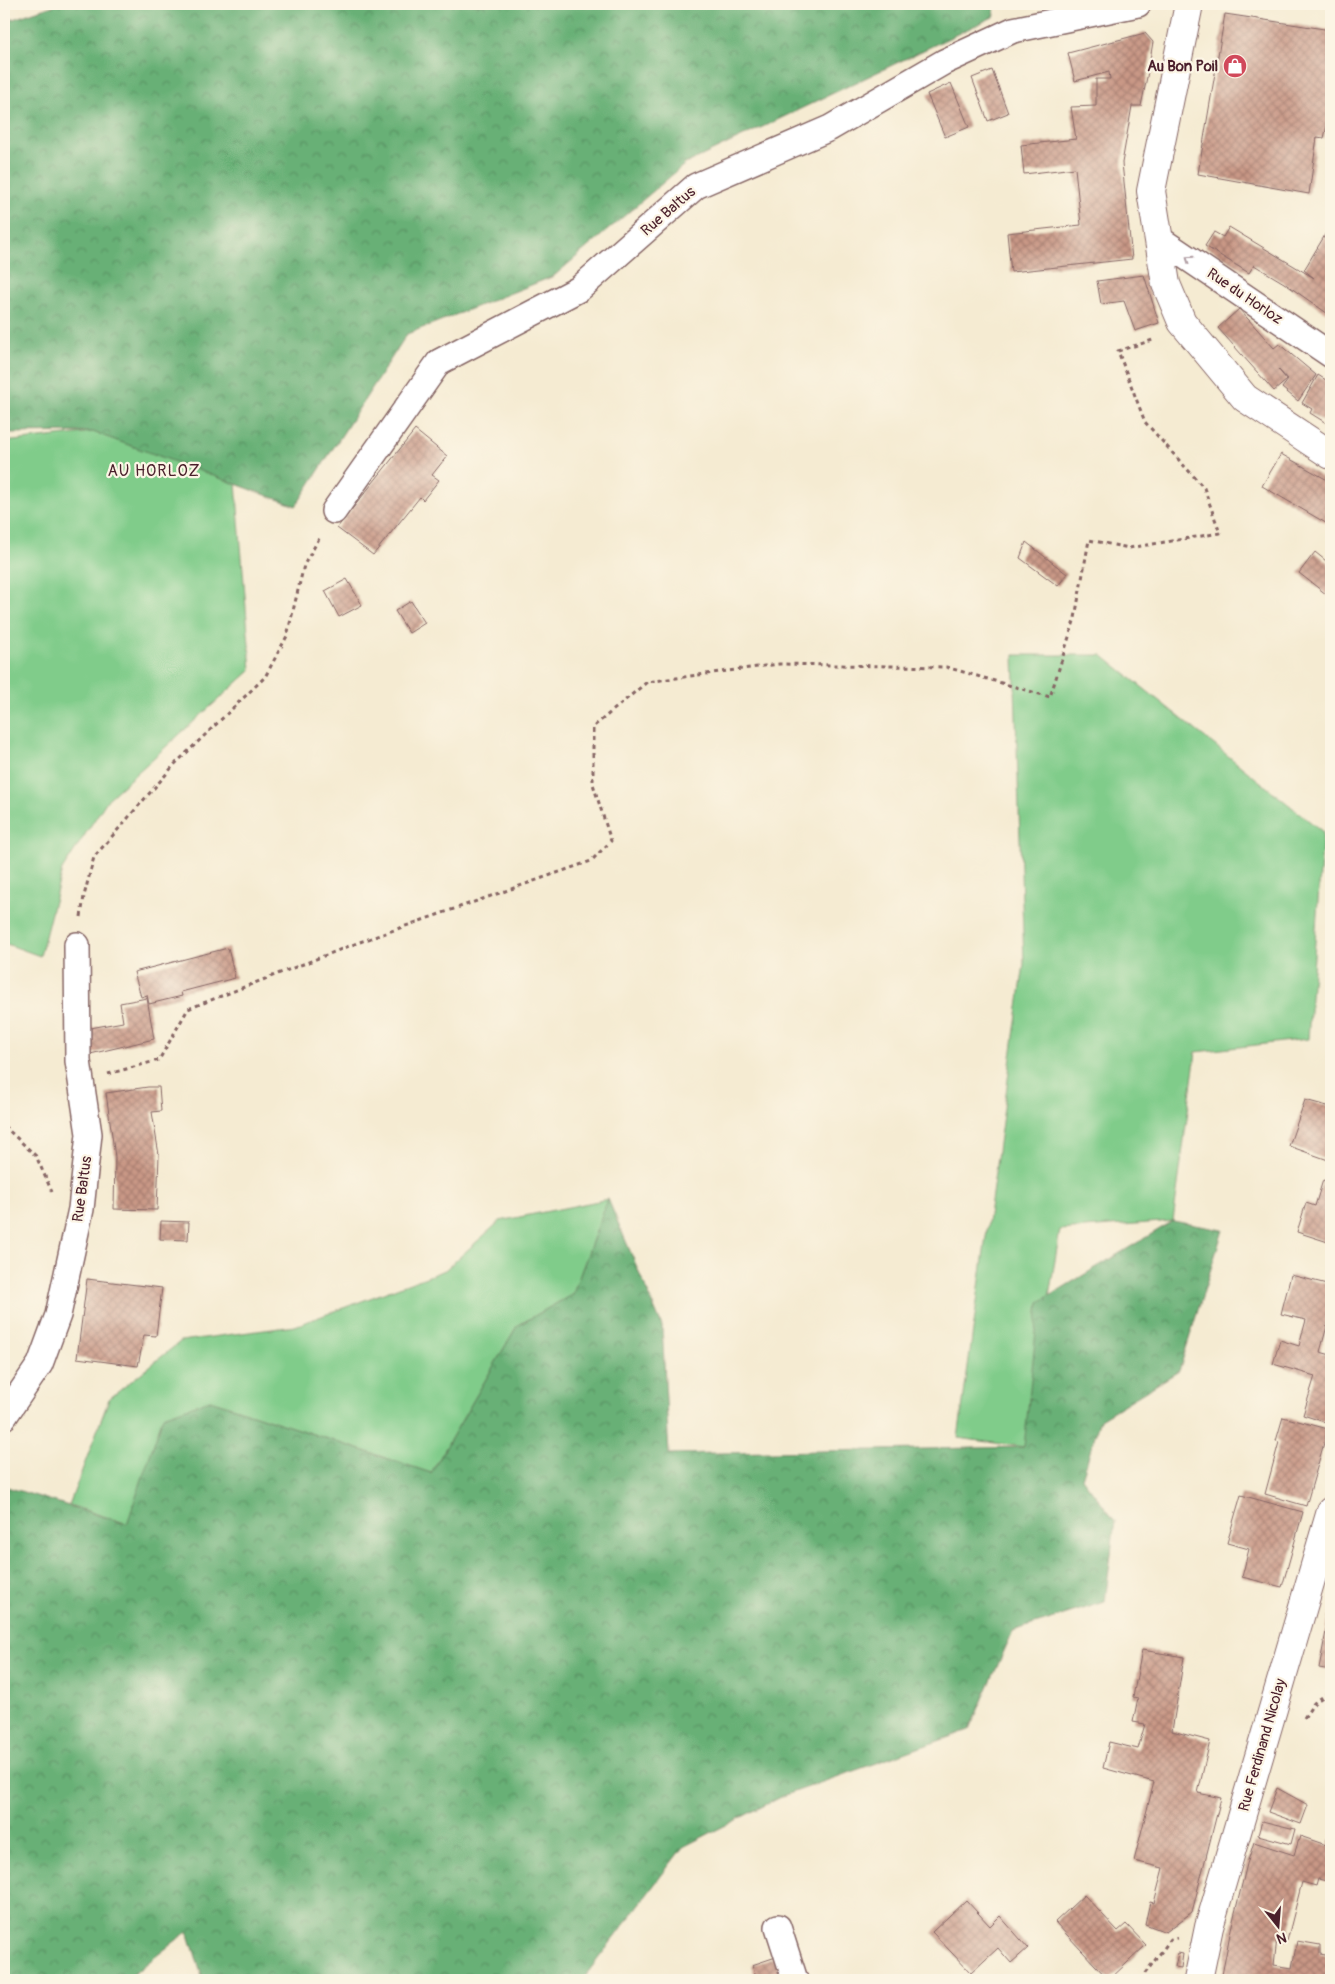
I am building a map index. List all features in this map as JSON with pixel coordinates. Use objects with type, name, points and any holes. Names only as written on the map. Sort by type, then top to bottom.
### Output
[{"type":"street","name":"Rue Baltus","points":[[334,511],[439,362],[579,290],[696,186],[830,128],[944,62],[1013,30],[1138,4]]},
{"type":"street","points":[[1189,4],[1151,191],[1166,284],[1182,322],[1244,398],[1331,455]]},
{"type":"street","name":"Rue du Horloz","points":[[1158,238],[1331,355]]},
{"type":"street","name":"Rue Baltus","points":[[4,1417],[40,1364],[58,1315],[81,1210],[89,1134],[78,1061],[77,945]]},
{"type":"street","name":"Rue Ferdinand Nicolay","points":[[1198,1980],[1209,1927],[1331,1512]]},
{"type":"street","points":[[778,1927],[795,1980]]},
{"type":"path","points":[[81,1081],[159,1060],[188,1009],[357,943],[591,861],[611,841],[592,784],[593,727],[647,682],[779,664],[946,667],[1050,697],[1074,618],[1089,540],[1129,548],[1220,533],[1204,488],[1145,422],[1118,351],[1164,337]]},
{"type":"path","points":[[77,945],[84,896],[94,857],[176,764],[266,677],[287,636],[304,565],[334,511]]},
{"type":"path","points":[[4,1126],[36,1156],[55,1198]]},
{"type":"green space","points":[[58,4],[993,4],[995,16],[685,164],[554,276],[407,334],[296,506],[93,432],[4,433],[4,22]]},
{"type":"green space","points":[[93,432],[236,483],[251,670],[108,799],[62,870],[40,956],[4,943],[4,442]]},
{"type":"green space","points":[[1014,655],[1102,655],[1323,832],[1308,1039],[1196,1052],[1173,1221],[1060,1230],[1024,1447],[958,1438],[1024,964]]},
{"type":"green space","points":[[608,1199],[573,1294],[517,1326],[431,1473],[210,1400],[161,1423],[128,1524],[69,1505],[109,1399],[181,1341],[295,1326],[445,1270],[500,1221]]},
{"type":"green space","points":[[608,1199],[662,1326],[669,1454],[1024,1447],[1039,1302],[1173,1221],[1223,1230],[1179,1371],[1100,1419],[1082,1478],[1115,1521],[1105,1602],[1013,1631],[969,1730],[783,1796],[683,1847],[582,1980],[203,1980],[188,1931],[126,1980],[4,1980],[4,1486],[127,1524],[163,1416],[210,1400],[431,1473],[517,1326],[573,1294]]},
{"type":"building","points":[[1225,14],[1331,30],[1331,108],[1324,138],[1317,137],[1309,194],[1198,174]]},
{"type":"building","points":[[1145,33],[1153,42],[1147,77],[1141,106],[1132,106],[1122,163],[1132,259],[1011,272],[1007,233],[1081,225],[1075,168],[1024,174],[1021,145],[1076,139],[1071,107],[1096,106],[1096,79],[1110,79],[1109,72],[1075,81],[1068,53]]},
{"type":"building","points":[[992,70],[1008,113],[988,121],[972,78]]},
{"type":"building","points":[[951,83],[969,127],[945,137],[927,94]]},
{"type":"building","points":[[1331,225],[1331,316],[1284,283],[1254,265],[1249,273],[1205,246],[1214,232],[1223,237],[1229,227],[1314,278],[1304,270]]},
{"type":"building","points":[[1144,275],[1159,323],[1135,331],[1124,301],[1101,304],[1097,281]]},
{"type":"building","points":[[1239,309],[1274,348],[1279,344],[1316,375],[1298,401],[1282,388],[1288,380],[1278,369],[1287,380],[1274,391],[1218,328]]},
{"type":"building","points":[[1318,375],[1329,382],[1331,378],[1331,426],[1310,413],[1312,409],[1302,403]]},
{"type":"building","points":[[415,430],[447,456],[432,475],[439,480],[423,500],[420,497],[373,555],[337,528]]},
{"type":"building","points":[[1281,454],[1331,482],[1331,526],[1262,486]]},
{"type":"building","points":[[1026,542],[1067,574],[1058,586],[1020,558]]},
{"type":"building","points":[[1315,552],[1331,565],[1331,598],[1299,573]]},
{"type":"building","points":[[347,579],[362,605],[339,617],[325,591]]},
{"type":"building","points":[[411,601],[425,623],[409,633],[395,611]]},
{"type":"building","points":[[228,948],[235,978],[181,992],[182,996],[149,1004],[147,995],[141,997],[134,972]]},
{"type":"building","points":[[147,998],[154,1039],[86,1055],[85,1029],[123,1022],[120,1003]]},
{"type":"building","points":[[159,1087],[161,1111],[152,1112],[159,1155],[157,1210],[114,1209],[115,1157],[106,1093]]},
{"type":"building","points":[[1305,1100],[1331,1107],[1331,1161],[1289,1146]]},
{"type":"building","points":[[1323,1180],[1331,1183],[1331,1243],[1297,1232],[1306,1203],[1315,1206]]},
{"type":"building","points":[[161,1221],[189,1222],[188,1240],[160,1239]]},
{"type":"building","points":[[1291,1275],[1331,1285],[1331,1327],[1327,1326],[1320,1352],[1331,1355],[1331,1413],[1328,1423],[1303,1415],[1315,1376],[1273,1364],[1280,1340],[1299,1346],[1306,1320],[1281,1314]]},
{"type":"building","points":[[87,1279],[162,1288],[156,1336],[144,1335],[138,1366],[77,1358]]},
{"type":"building","points":[[1283,1417],[1328,1429],[1306,1506],[1265,1494],[1279,1442],[1276,1441]]},
{"type":"building","points":[[1241,1495],[1303,1512],[1282,1587],[1242,1577],[1249,1549],[1227,1543]]},
{"type":"building","points":[[1329,1616],[1331,1617],[1331,1670],[1319,1668]]},
{"type":"building","points":[[1142,1650],[1184,1657],[1172,1731],[1210,1741],[1198,1793],[1221,1798],[1192,1912],[1166,1932],[1145,1924],[1150,1902],[1154,1903],[1163,1868],[1134,1861],[1154,1782],[1103,1768],[1109,1742],[1138,1749],[1145,1724],[1133,1722],[1138,1698],[1133,1697]]},
{"type":"building","points":[[1277,1788],[1308,1805],[1301,1824],[1268,1812]]},
{"type":"building","points":[[1262,1821],[1295,1829],[1291,1844],[1258,1835]]},
{"type":"building","points":[[1300,1836],[1329,1846],[1329,1839],[1331,1840],[1331,1882],[1318,1879],[1316,1886],[1302,1882],[1287,1941],[1277,1938],[1274,1965],[1292,1968],[1297,1941],[1320,1945],[1320,1954],[1331,1956],[1331,1980],[1221,1980],[1231,1929],[1254,1842],[1294,1855]]},
{"type":"building","points":[[1084,1895],[1118,1931],[1126,1924],[1146,1945],[1109,1980],[1055,1922]]},
{"type":"building","points":[[966,1900],[990,1926],[1000,1916],[1028,1948],[1011,1963],[998,1948],[971,1973],[932,1932]]},
{"type":"building","points":[[1178,1953],[1183,1954],[1181,1968],[1175,1967]]},
{"type":"building","points":[[776,1957],[783,1980],[757,1980],[752,1965]]},
{"type":"place","name":"Au Bon Poil","points":[[1235,66]]},
{"type":"district","name":"AU HORLOZ","points":[[154,470]]}]
